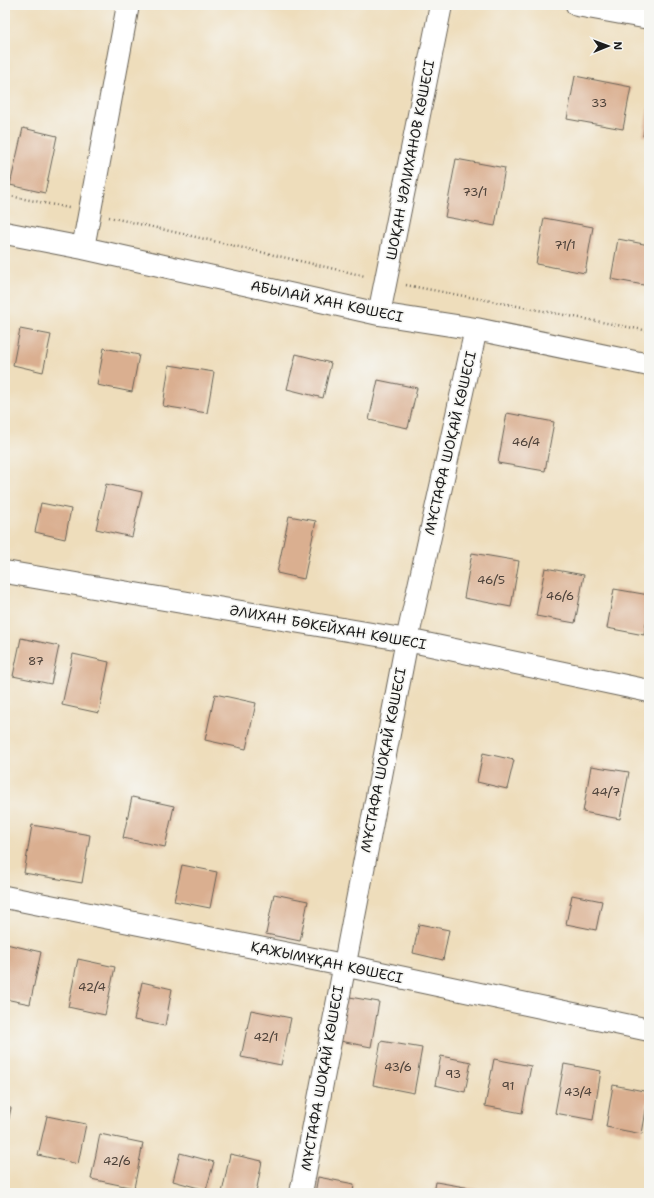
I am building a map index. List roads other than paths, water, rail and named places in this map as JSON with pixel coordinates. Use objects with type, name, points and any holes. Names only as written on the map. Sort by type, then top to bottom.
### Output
[{"type":"street","points":[[83,248],[128,5]]},
{"type":"street","name":"ШОҚАН УӘЛИХАНОВ КӨШЕСІ","points":[[379,314],[441,5]]},
{"type":"street","points":[[576,5],[649,18]]},
{"type":"street","name":"АБЫЛАЙ ХАН КӨШЕСІ","points":[[5,233],[83,248],[379,314],[476,329],[649,365]]},
{"type":"street","name":"МҰСТАФА ШОҚАЙ КӨШЕСІ","points":[[301,1193],[343,965],[407,640],[476,329]]},
{"type":"street","name":"ӘЛИХАН БӨКЕЙХАН КӨШЕСІ","points":[[5,572],[407,640],[649,691]]},
{"type":"street","name":"ҚАЖЫМҰҚАН КӨШЕСІ","points":[[5,897],[343,965],[649,1030]]}]
